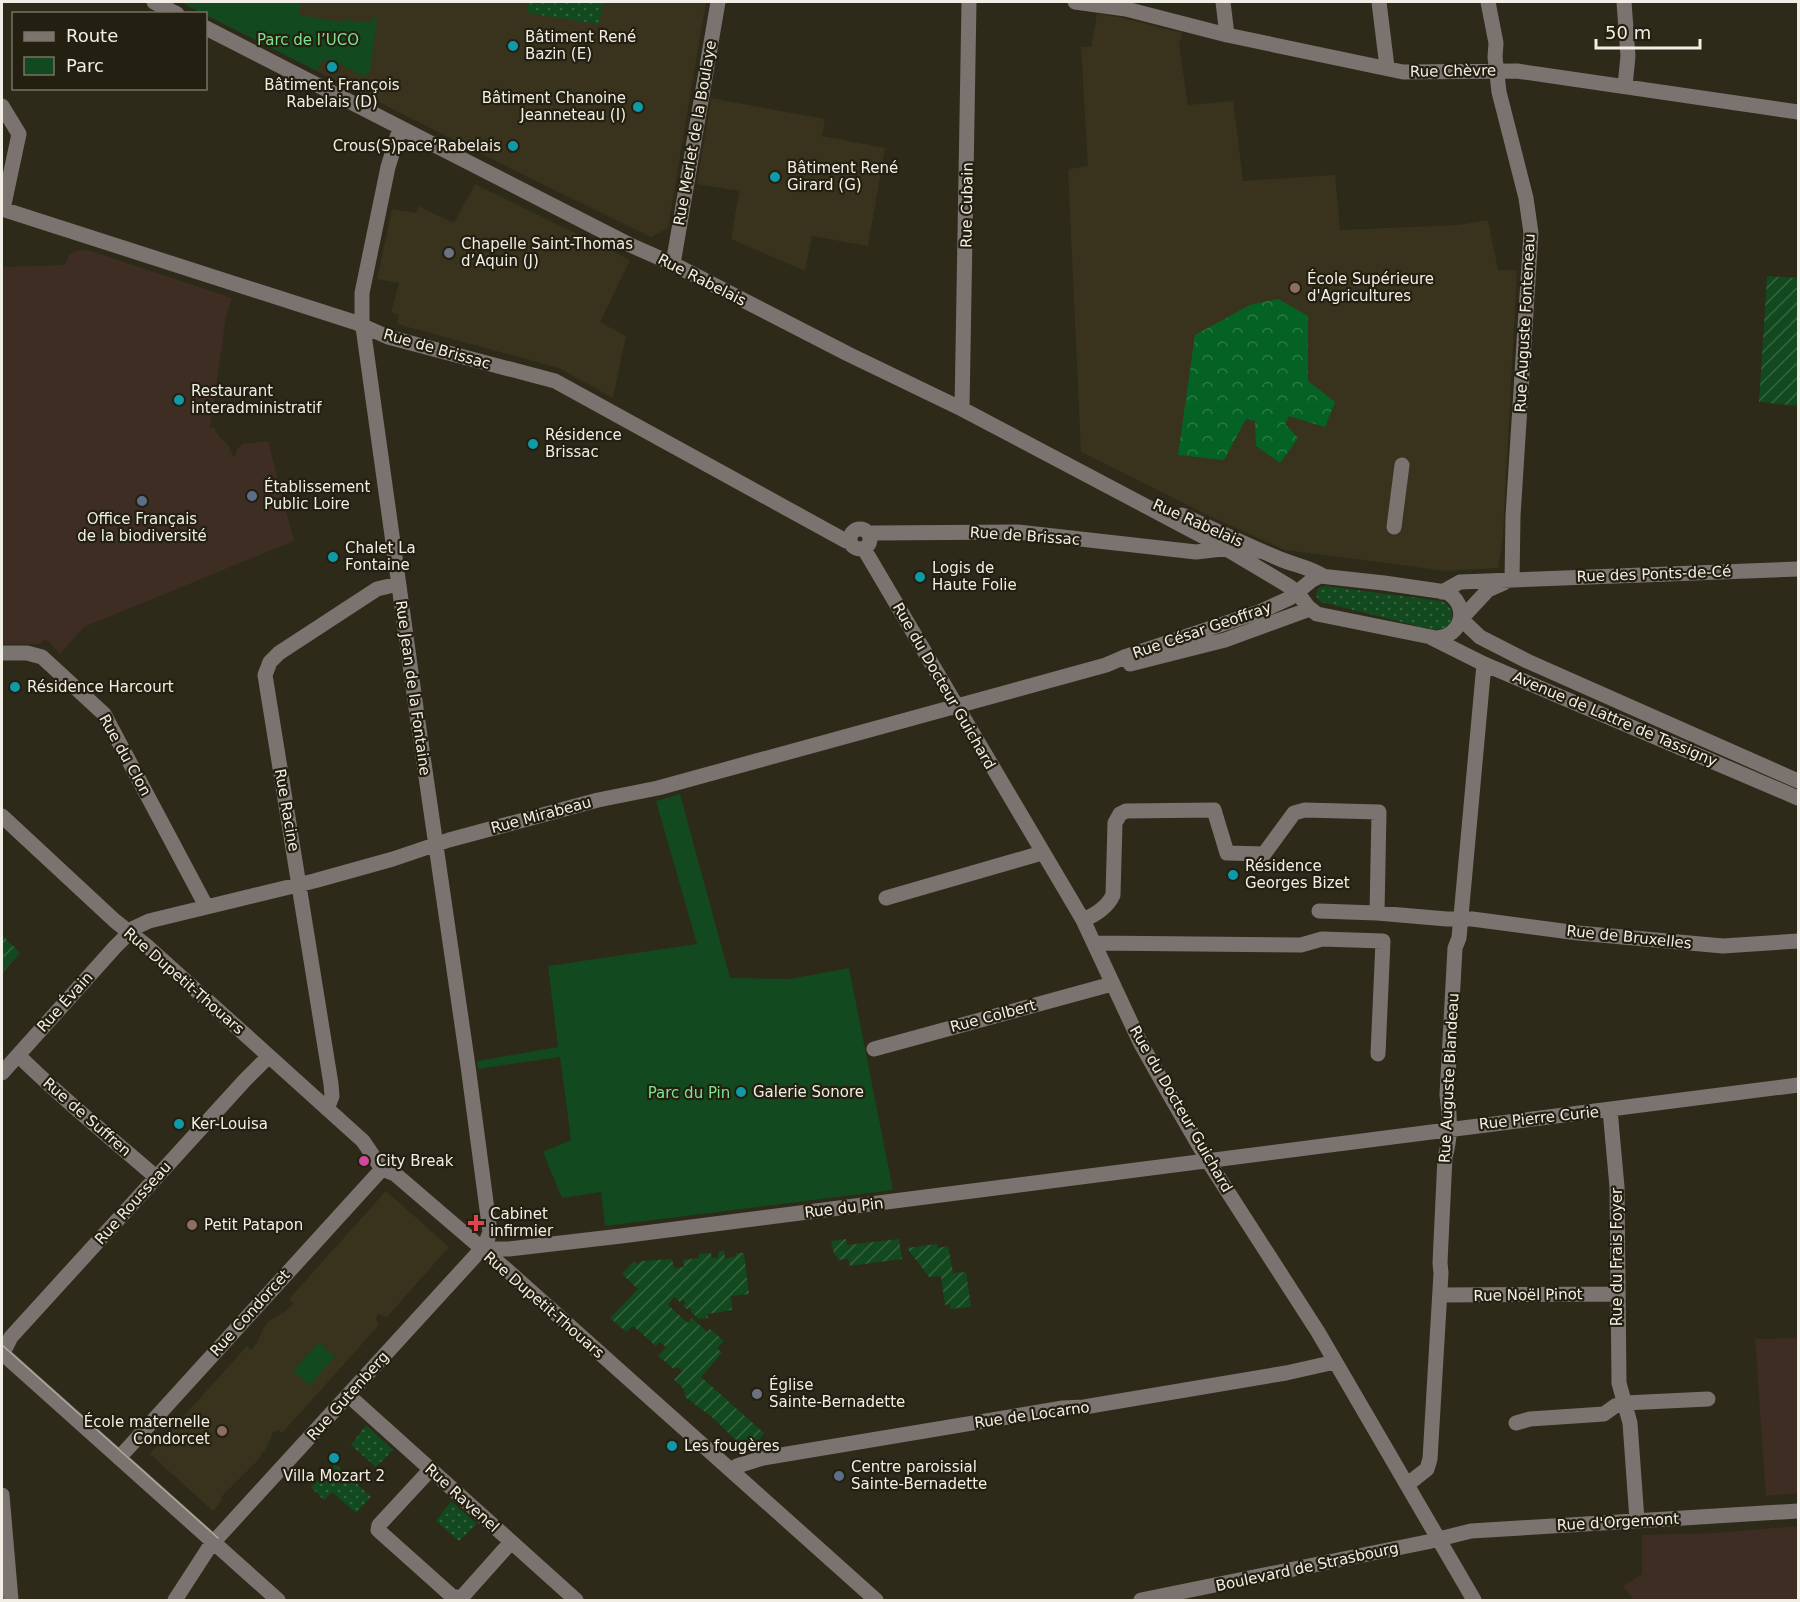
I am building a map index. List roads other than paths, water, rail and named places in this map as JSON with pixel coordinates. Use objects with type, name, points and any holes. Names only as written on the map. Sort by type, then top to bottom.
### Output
[{"type":"street","points":[[154,2],[173,12]]},
{"type":"street","name":"Rue Merlet de la Boulaye","points":[[673,264],[718,2]]},
{"type":"street","name":"Rue Cubain","points":[[962,409],[968,181],[969,2]]},
{"type":"street","name":"Rue Chèvre","points":[[1075,2],[1126,9],[1227,34],[1403,72],[1497,70],[1547,74],[1798,112]]},
{"type":"street","points":[[1223,2],[1227,34]]},
{"type":"street","points":[[1379,2],[1387,67]]},
{"type":"street","name":"Rue Auguste Fonteneau","points":[[1488,2],[1496,43],[1499,92],[1526,198],[1531,233],[1511,580]]},
{"type":"street","points":[[1624,2],[1628,56],[1625,86]]},
{"type":"street","name":"Rue Rabelais","points":[[207,29],[848,354],[962,409],[1225,548],[1297,592]]},
{"type":"street","points":[[2,106],[19,134],[2,209]]},
{"type":"street","name":"Rue Jean de la Fontaine","points":[[400,128],[388,167],[362,293],[362,327],[490,1232],[481,1249]]},
{"type":"street","name":"Rue de Brissac","points":[[2,209],[354,322],[387,337],[555,381],[846,541],[861,542],[873,533],[1018,532],[1181,551],[1196,552],[1225,548]]},
{"type":"street","points":[[1394,527],[1402,465]]},
{"type":"street","name":"Rue Rabelais","points":[[1134,500],[1153,501],[1261,551],[1316,571],[1323,576],[1442,592]]},
{"type":"street","points":[[1181,551],[1192,546],[1195,539],[1190,529]]},
{"type":"street","name":"Rue du Docteur Guichard","points":[[861,542],[955,706],[1083,920],[1145,1052],[1208,1161],[1277,1266],[1408,1484],[1474,1600]]},
{"type":"street","name":"Rue Rabelais","points":[[1225,548],[1239,547],[1248,552],[1261,551]]},
{"type":"street","name":"Rue des Ponts-de-Cé","points":[[1442,592],[1460,582],[1798,574]]},
{"type":"street","name":"Rue César Geoffray","points":[[955,706],[1106,665],[1138,652],[1259,612],[1290,598],[1312,580],[1323,576]]},
{"type":"street","name":"Rue des Ponts-de-Cé","points":[[1432,638],[1451,635],[1461,619],[1488,590],[1511,580]]},
{"type":"street","name":"Rue Racine","points":[[327,1109],[332,1090],[300,885],[264,682],[266,668],[279,652],[376,589],[398,584]]},
{"type":"street","points":[[1297,592],[1310,609]]},
{"type":"street","points":[[1442,592],[1451,595],[1457,601],[1461,609],[1461,619]]},
{"type":"street","name":"Rue César Geoffray","points":[[1106,665],[1129,664],[1198,648],[1310,609]]},
{"type":"street","name":"Avenue de Lattre de Tassigny","points":[[1310,609],[1319,614],[1432,638],[1485,664],[1798,798]]},
{"type":"street","name":"Avenue de Lattre de Tassigny","points":[[1461,619],[1480,637],[1527,661],[1798,780]]},
{"type":"street","name":"Rue du Clon","points":[[2,653],[27,653],[42,657],[104,714],[206,906]]},
{"type":"street","name":"Rue Auguste Blandeau","points":[[1408,1484],[1427,1469],[1430,1459],[1440,1295],[1444,1157],[1448,1129],[1455,948],[1459,938],[1485,664]]},
{"type":"street","name":"Rue Mirabeau","points":[[129,932],[149,921],[300,885],[598,800],[658,788],[955,706]]},
{"type":"street","points":[[1083,920],[1101,910],[1110,901],[1114,890],[1115,823],[1120,814],[1130,810],[1214,810],[1227,854],[1264,854],[1294,813],[1305,810],[1379,812],[1377,913],[1319,911]]},
{"type":"street","name":"Rue Dupetit-Thouars","points":[[2,816],[363,1141],[382,1169],[395,1174],[481,1249],[876,1600]]},
{"type":"street","points":[[886,898],[1042,853]]},
{"type":"street","name":"Rue de Bruxelles","points":[[1377,913],[1472,919],[1578,933],[1724,946],[1798,941]]},
{"type":"street","name":"Rue Évain","points":[[2,1073],[129,932]]},
{"type":"street","points":[[1094,943],[1301,945],[1322,939],[1383,941],[1378,1054]]},
{"type":"street","name":"Rue Colbert","points":[[874,1049],[1112,984]]},
{"type":"street","name":"Rue de Suffren","points":[[18,1055],[110,1139],[156,1177]]},
{"type":"street","name":"Rue Rousseau","points":[[2,1354],[11,1337],[269,1056]]},
{"type":"street","name":"Rue Pierre Curie","points":[[1208,1161],[1798,1085]]},
{"type":"street","name":"Rue du Frais Foyer","points":[[1610,1110],[1617,1187],[1619,1383],[1630,1423],[1637,1520]]},
{"type":"street","name":"Rue du Pin","points":[[481,1249],[509,1249],[1208,1161]]},
{"type":"street","name":"Rue Condorcet","points":[[119,1458],[382,1169]]},
{"type":"street","name":"Rue Gutenberg","points":[[175,1600],[216,1540],[481,1249]]},
{"type":"street","name":"Rue Noël Pinot","points":[[1440,1295],[1617,1294]]},
{"type":"street","points":[[2,1354],[119,1458],[288,1600]]},
{"type":"street","name":"Rue de Locarno","points":[[730,1470],[763,1458],[1063,1408],[1095,1406],[1286,1373],[1335,1362]]},
{"type":"street","name":"Rue Ravenel","points":[[348,1395],[576,1600]]},
{"type":"street","points":[[1516,1424],[1530,1419],[1604,1414],[1615,1406],[1625,1403],[1708,1399]]},
{"type":"street","points":[[430,1470],[378,1527],[380,1532],[420,1568],[453,1597],[462,1597],[511,1542]]},
{"type":"street","points":[[2,1495],[5,1574],[11,1600]]},
{"type":"street","name":"Rue d'Orgemont","points":[[1438,1539],[1471,1531],[1499,1528],[1798,1511]]},
{"type":"street","name":"Boulevard de Strasbourg","points":[[1141,1600],[1438,1539]]},
{"type":"street","points":[[216,1540],[278,1600]]},
{"type":"tram line","points":[[2,1345],[218,1538]]},
{"type":"place","name":"Bâtiment René Bazin (E)","points":[[513,46]]},
{"type":"place","name":"Bâtiment François Rabelais (D)","points":[[332,67]]},
{"type":"place","name":"Bâtiment Chanoine Jeanneteau (I)","points":[[638,107]]},
{"type":"place","name":"Crous(S)pace’Rabelais","points":[[513,146]]},
{"type":"place","name":"Bâtiment René Girard (G)","points":[[775,177]]},
{"type":"place","name":"Chapelle Saint-Thomas d’Aquin (J)","points":[[449,253]]},
{"type":"place","name":"École Supérieure d'Agricultures","points":[[1295,288]]},
{"type":"place","name":"Restaurant interadministratif","points":[[179,400]]},
{"type":"place","name":"Résidence Brissac","points":[[533,444]]},
{"type":"place","name":"Établissement Public Loire","points":[[252,496]]},
{"type":"place","name":"Office Français de la biodiversité","points":[[142,501]]},
{"type":"place","name":"Chalet La Fontaine","points":[[333,557]]},
{"type":"place","name":"Logis de Haute Folie","points":[[920,577]]},
{"type":"place","name":"Résidence Harcourt","points":[[15,687]]},
{"type":"place","name":"Résidence Georges Bizet","points":[[1233,875]]},
{"type":"place","name":"Galerie Sonore","points":[[741,1092]]},
{"type":"place","name":"Ker-Louisa","points":[[179,1124]]},
{"type":"place","name":"City Break","points":[[364,1161]]},
{"type":"place","name":"Cabinet infirmier","points":[[476,1223]]},
{"type":"place","name":"Petit Patapon","points":[[192,1225]]},
{"type":"place","name":"Église Sainte-Bernadette","points":[[757,1394]]},
{"type":"place","name":"École maternelle Condorcet","points":[[222,1431]]},
{"type":"place","name":"Les fougères","points":[[672,1446]]},
{"type":"place","name":"Villa Mozart 2","points":[[334,1458]]},
{"type":"place","name":"Centre paroissial Sainte-Bernadette","points":[[839,1476]]},
{"type":"park label","name":"Parc de l’UCO","points":[[308,40]]},
{"type":"park label","name":"Parc du Pin","points":[[689,1093]]}]
